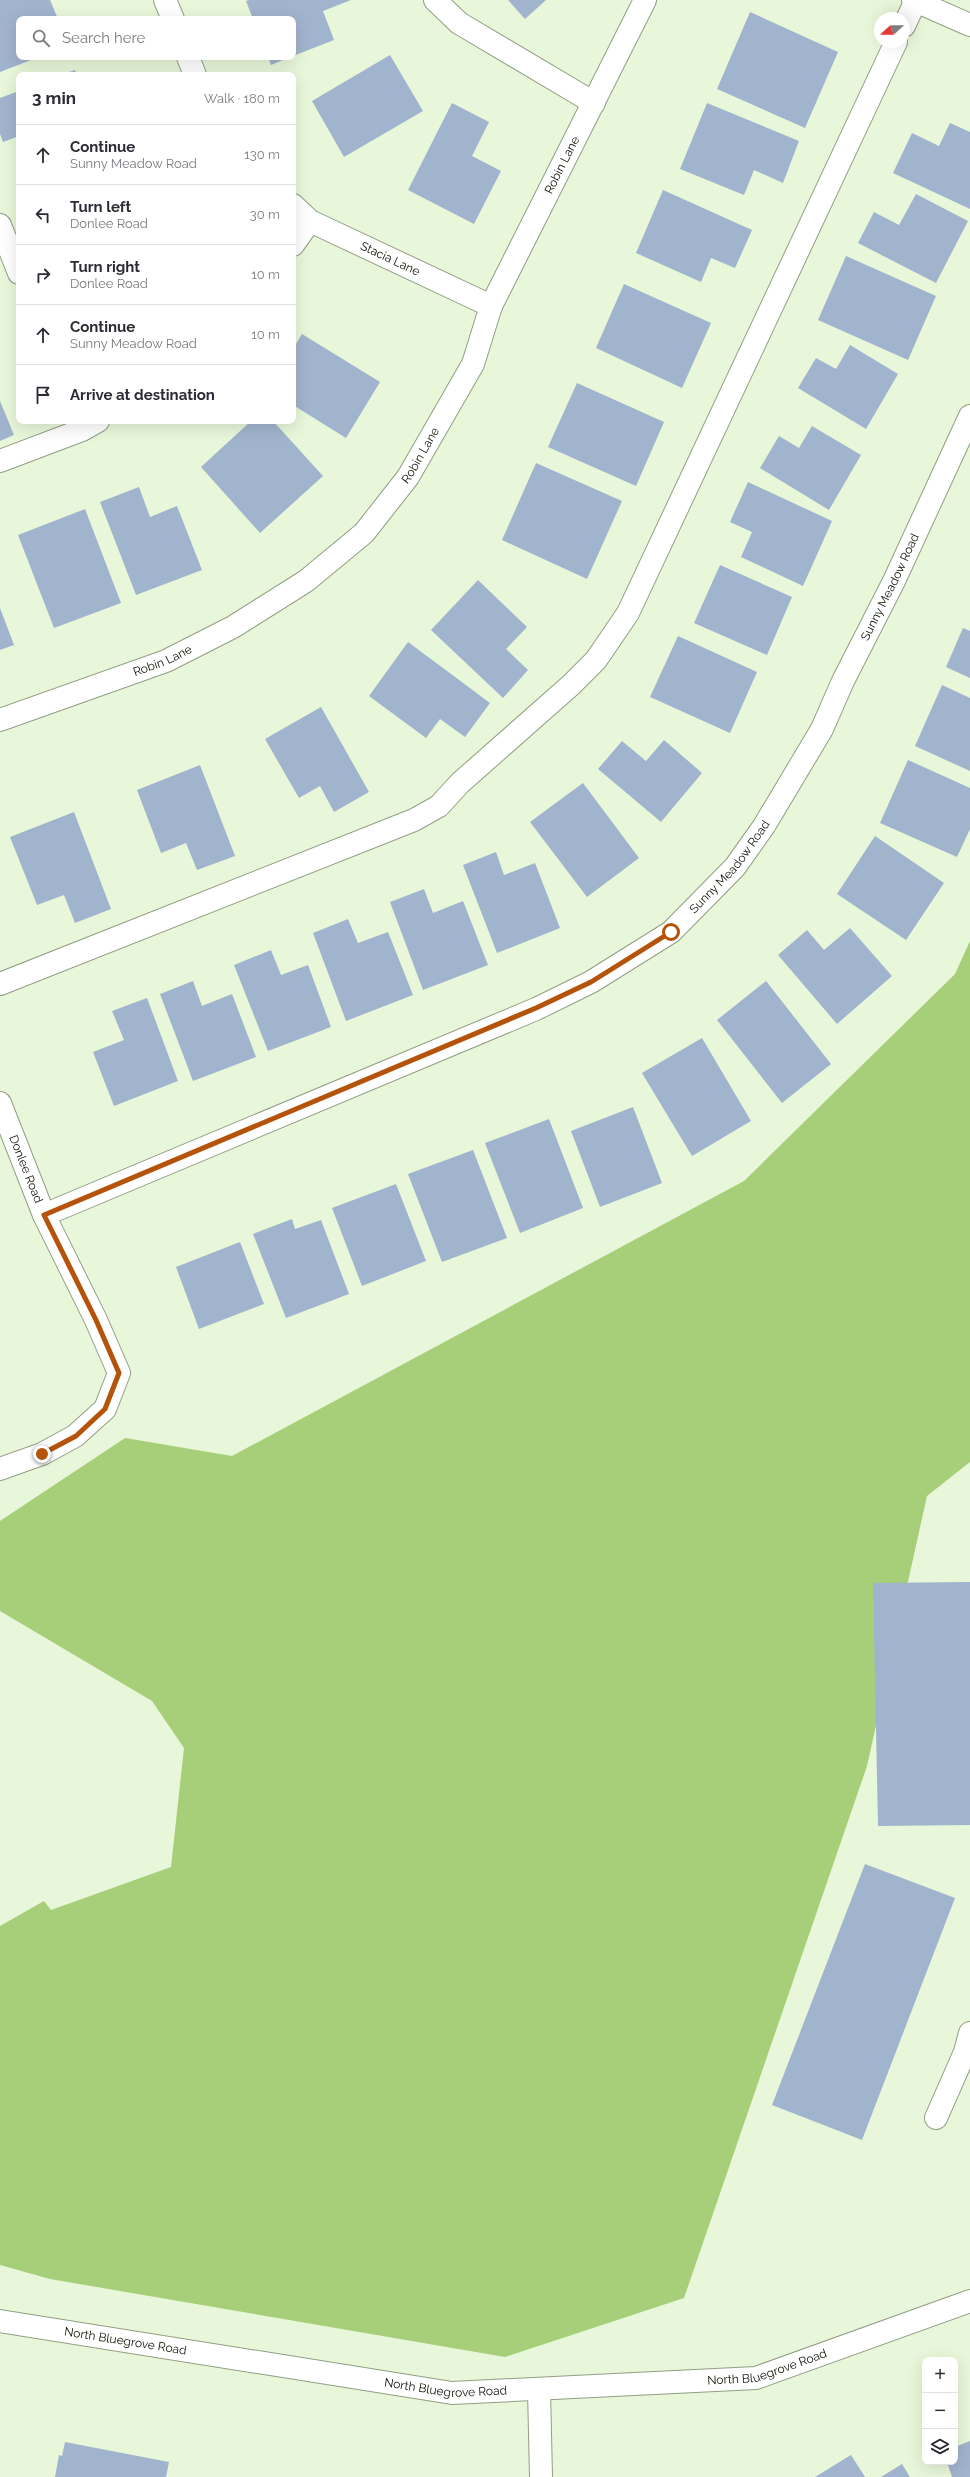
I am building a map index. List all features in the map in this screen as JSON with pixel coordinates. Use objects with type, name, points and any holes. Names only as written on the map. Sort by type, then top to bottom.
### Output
[{"type":"street","points":[[166,0],[172,16]]},
{"type":"street","points":[[435,0],[459,23],[594,103]]},
{"type":"street","name":"Robin Lane","points":[[0,720],[166,660],[233,627],[306,581],[364,533],[408,477],[473,364],[491,306],[645,0]]},
{"type":"street","points":[[910,12],[915,0],[970,25]]},
{"type":"street","points":[[0,984],[414,820],[438,806],[460,783],[571,685],[596,660],[628,613],[893,48]]},
{"type":"street","points":[[189,60],[194,72]]},
{"type":"street","name":"Stacia Lane","points":[[296,208],[310,221],[491,306]]},
{"type":"street","points":[[296,241],[310,221]]},
{"type":"street","points":[[0,225],[16,265]]},
{"type":"street","name":"Sunny Meadow Road","points":[[44,1215],[536,1008],[591,982],[671,932],[736,867],[764,826],[822,728],[843,681],[894,581],[970,416]]},
{"type":"street","points":[[0,461],[86,424]]},
{"type":"street","name":"Donlee Road","points":[[0,1102],[44,1215],[96,1320],[119,1373],[105,1409],[76,1436],[42,1454],[0,1469]]},
{"type":"street","points":[[936,2118],[968,2045]]},
{"type":"street","name":"North Bluegrove Road","points":[[0,2321],[452,2393],[756,2378],[970,2301]]},
{"type":"street","points":[[539,2389],[541,2477]]},
{"type":"green space","points":[[970,941],[970,1462],[927,1496],[867,1766],[684,2298],[505,2357],[50,2279],[0,2265],[0,1926],[44,1901],[51,1910],[171,1867],[184,1748],[152,1701],[0,1611],[0,1521],[125,1438],[232,1456],[744,1181],[955,974]]},
{"type":"building","points":[[0,0],[50,0],[57,16],[16,16],[16,60],[31,60],[0,72]]},
{"type":"building","points":[[351,0],[323,11],[334,40],[296,55],[296,16],[252,16],[246,1]]},
{"type":"building","points":[[508,0],[546,0],[525,19]]},
{"type":"building","points":[[750,12],[838,52],[805,128],[717,89]]},
{"type":"building","points":[[390,55],[423,111],[344,157],[312,101]]},
{"type":"building","points":[[269,60],[283,60],[271,65]]},
{"type":"building","points":[[16,92],[16,137],[3,142],[0,134],[0,98]]},
{"type":"building","points":[[452,103],[489,122],[472,156],[501,171],[474,224],[408,190]]},
{"type":"building","points":[[707,103],[799,141],[783,183],[754,170],[744,195],[680,169]]},
{"type":"building","points":[[950,123],[970,132],[970,209],[893,173],[912,133],[939,146]]},
{"type":"building","points":[[663,190],[752,230],[735,268],[711,258],[701,282],[636,253]]},
{"type":"building","points":[[916,194],[968,221],[936,283],[858,243],[874,212],[899,225]]},
{"type":"building","points":[[846,256],[936,296],[908,360],[818,320]]},
{"type":"building","points":[[624,284],[711,323],[682,388],[596,348]]},
{"type":"building","points":[[302,334],[380,382],[346,438],[296,407],[296,344]]},
{"type":"building","points":[[850,345],[898,374],[866,429],[798,388],[816,358],[836,369]]},
{"type":"building","points":[[577,383],[664,422],[636,486],[548,447]]},
{"type":"building","points":[[0,401],[14,435],[0,441]]},
{"type":"building","points":[[248,424],[276,424],[323,476],[260,533],[201,467]]},
{"type":"building","points":[[812,426],[861,455],[829,510],[760,468],[779,436],[799,448]]},
{"type":"building","points":[[536,463],[622,501],[587,579],[502,540]]},
{"type":"building","points":[[748,482],[832,521],[803,586],[741,557],[752,532],[730,522]]},
{"type":"building","points":[[139,487],[150,517],[177,506],[202,570],[136,595],[100,502]]},
{"type":"building","points":[[85,509],[121,603],[54,628],[18,535]]},
{"type":"building","points":[[720,565],[792,597],[767,655],[694,623]]},
{"type":"building","points":[[478,580],[527,627],[506,649],[528,670],[503,698],[431,630]]},
{"type":"building","points":[[0,608],[14,645],[0,650]]},
{"type":"building","points":[[963,628],[970,631],[970,678],[946,667]]},
{"type":"building","points":[[678,636],[757,672],[730,733],[650,697]]},
{"type":"building","points":[[408,642],[490,703],[465,737],[440,719],[426,738],[369,696]]},
{"type":"building","points":[[942,685],[970,698],[970,771],[915,746]]},
{"type":"building","points":[[321,707],[369,792],[334,812],[320,786],[299,798],[265,739]]},
{"type":"building","points":[[664,740],[702,773],[661,822],[598,769],[622,741],[646,761]]},
{"type":"building","points":[[908,760],[970,788],[970,829],[957,857],[880,823]]},
{"type":"building","points":[[200,765],[235,856],[197,870],[186,843],[161,853],[137,790]]},
{"type":"building","points":[[583,783],[639,858],[587,897],[530,822]]},
{"type":"building","points":[[74,812],[111,909],[75,923],[64,895],[37,905],[10,837]]},
{"type":"building","points":[[875,836],[944,883],[906,940],[837,894]]},
{"type":"building","points":[[496,852],[504,875],[535,863],[560,928],[497,953],[463,865]]},
{"type":"building","points":[[424,889],[433,913],[463,901],[488,965],[423,990],[390,902]]},
{"type":"building","points":[[348,919],[358,943],[388,932],[413,995],[346,1021],[313,933]]},
{"type":"building","points":[[850,928],[892,976],[837,1024],[778,955],[807,930],[824,950]]},
{"type":"building","points":[[271,950],[281,975],[308,965],[331,1027],[268,1051],[234,965]]},
{"type":"building","points":[[193,981],[202,1006],[232,994],[256,1057],[193,1081],[160,994]]},
{"type":"building","points":[[766,981],[831,1064],[782,1103],[717,1020]]},
{"type":"building","points":[[147,998],[178,1081],[114,1106],[93,1052],[124,1040],[112,1011]]},
{"type":"building","points":[[702,1038],[751,1121],[692,1156],[642,1073]]},
{"type":"building","points":[[633,1107],[662,1183],[600,1207],[571,1131]]},
{"type":"building","points":[[549,1119],[583,1208],[520,1233],[485,1143]]},
{"type":"building","points":[[473,1150],[507,1238],[442,1262],[408,1174]]},
{"type":"building","points":[[396,1184],[426,1261],[362,1286],[332,1208]]},
{"type":"building","points":[[292,1219],[295,1229],[321,1220],[349,1294],[286,1318],[253,1234]]},
{"type":"building","points":[[240,1242],[264,1304],[199,1329],[176,1267]]},
{"type":"building","points":[[970,1582],[970,1825],[878,1826],[873,1583]]},
{"type":"building","points":[[865,1864],[955,1898],[862,2140],[772,2105]]},
{"type":"building","points":[[970,2441],[970,2477],[952,2477],[948,2465],[958,2465],[958,2446]]},
{"type":"building","points":[[65,2442],[169,2462],[166,2477],[55,2477],[59,2455],[62,2456]]},
{"type":"building","points":[[851,2455],[865,2477],[815,2477]]},
{"type":"building","points":[[902,2464],[910,2477],[881,2477]]},
{"type":"route","points":[[42,1454],[76,1436],[105,1409],[119,1373],[96,1320],[44,1215],[536,1008],[591,982],[671,932]]}]
